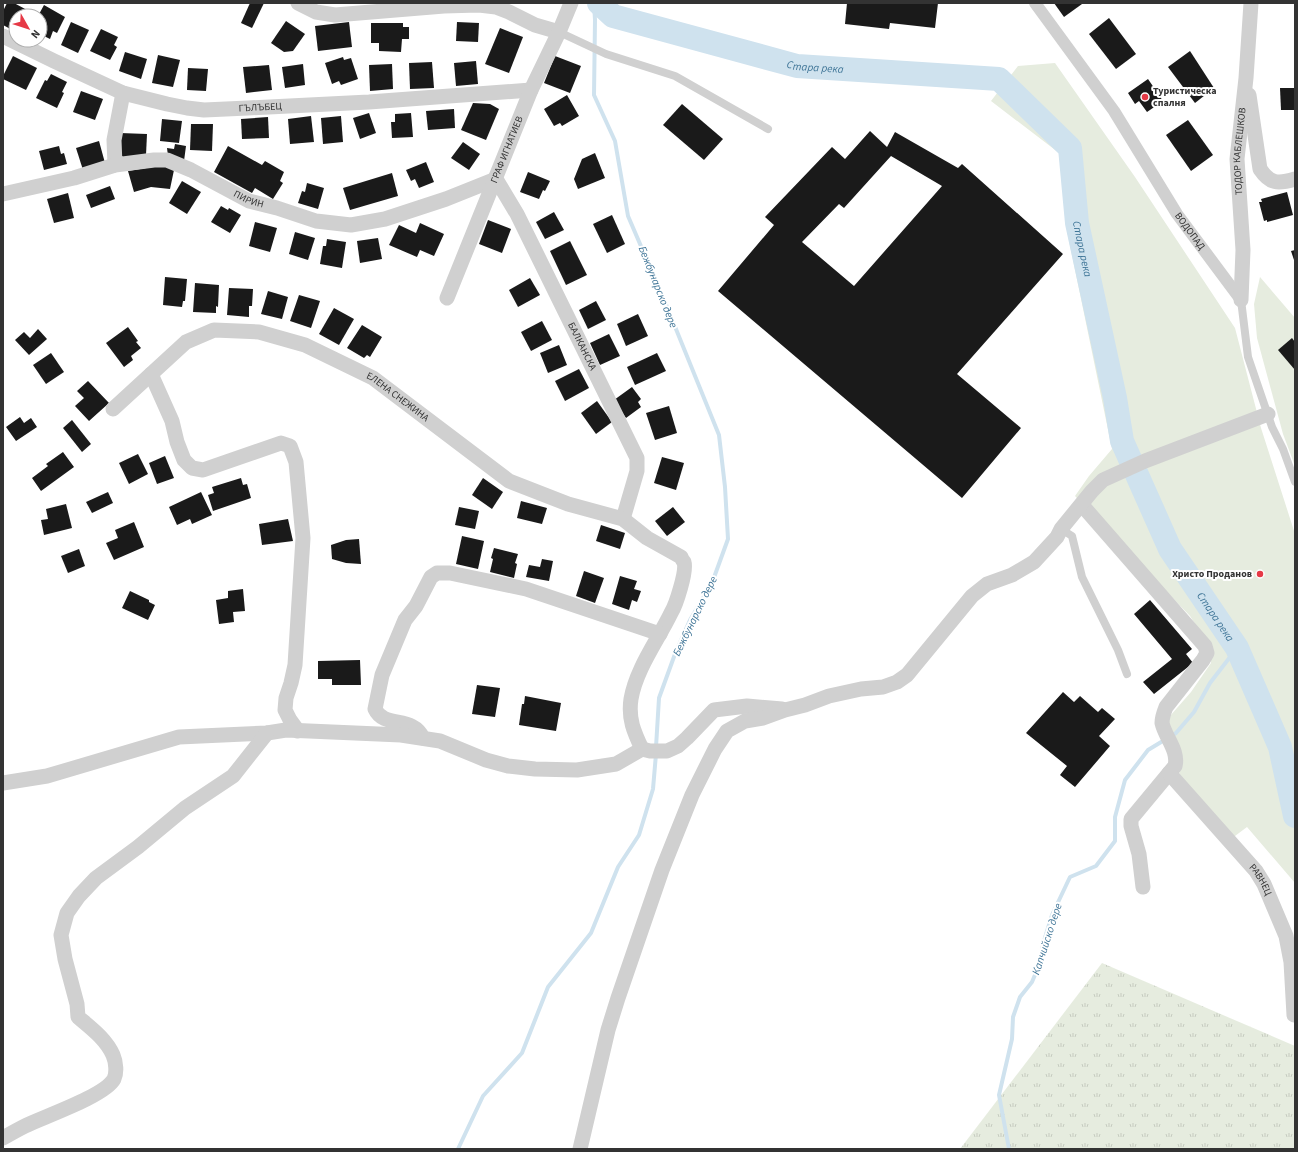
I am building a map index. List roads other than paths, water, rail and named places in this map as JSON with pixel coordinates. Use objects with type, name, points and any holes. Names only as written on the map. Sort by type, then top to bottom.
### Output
[{"type":"street","points":[[298,3],[316,12],[335,15],[444,6],[479,5],[509,12],[535,25],[559,32]]},
{"type":"street","name":"ГРАФ ИГНАТИЕВ","points":[[447,298],[531,90],[559,32],[571,3]]},
{"type":"street","name":"ВОДОПАД","points":[[1035,3],[1114,111],[1177,214],[1241,300]]},
{"type":"street","name":"ТОДОР КАБЛЕШКОВ","points":[[1241,300],[1243,250],[1237,159],[1246,78],[1251,3]]},
{"type":"street","name":"ГЪЛЪБЕЦ","points":[[3,36],[123,92],[167,104],[204,110],[369,102],[531,90]]},
{"type":"street","points":[[1246,78],[1260,169],[1265,177],[1279,183],[1295,179]]},
{"type":"street","points":[[115,165],[114,140],[123,92]]},
{"type":"street","name":"ПИРИН","points":[[3,194],[74,178],[115,165],[154,160],[167,160],[191,170],[249,201],[316,221],[351,225],[385,219],[446,199],[496,179]]},
{"type":"street","name":"БАЛКАНСКА","points":[[496,179],[517,214],[637,458],[637,471],[623,519]]},
{"type":"street","name":"ЕЛЕНА СНЕЖИНА","points":[[113,409],[186,342],[214,330],[259,332],[297,343],[373,378],[510,482],[568,504],[623,519],[647,538],[680,557],[684,562],[684,568],[680,588],[672,612],[660,634]]},
{"type":"street","points":[[151,374],[172,421],[177,442],[184,460],[192,468],[203,470],[281,443],[290,446],[293,451],[296,462],[302,545],[295,665],[286,698],[285,710],[290,720],[298,730]]},
{"type":"street","points":[[580,1149],[608,1030],[662,870],[692,795],[715,749],[727,731],[745,721],[764,718],[829,696],[883,686],[896,682],[907,675],[972,596],[986,584],[1012,575],[1034,562],[1057,537],[1061,529],[1103,480],[1145,461],[1268,414]]},
{"type":"street","points":[[1082,505],[1205,646],[1207,653],[1166,707],[1163,716],[1162,724],[1166,730],[1175,755],[1175,766],[1131,819],[1131,826],[1139,854],[1143,887]]},
{"type":"street","points":[[423,738],[420,732],[412,725],[386,719],[377,713],[375,709],[382,675],[405,620],[416,606],[431,577],[437,573],[450,573],[526,589],[660,634],[637,680],[631,698],[630,712],[632,728],[646,750]]},
{"type":"street","points":[[3,783],[47,776],[179,738],[286,730],[401,735],[423,738],[440,741],[493,762],[508,766],[535,770],[577,770],[616,764],[646,750],[667,751],[678,746],[714,710],[747,706],[785,710]]},
{"type":"street","points":[[3,1138],[24,1126],[75,1105],[103,1089],[114,1080],[116,1070],[113,1056],[105,1041],[78,1017],[77,1004],[65,959],[61,935],[67,913],[79,896],[96,878],[138,847],[185,808],[233,776],[267,732]]},
{"type":"street","name":"РАВНЕЦ","points":[[1169,774],[1256,871],[1264,884],[1286,936],[1291,962],[1294,1015]]},
{"type":"lane","points":[[559,32],[606,54],[674,76],[768,129]]},
{"type":"lane","name":"ВОДОПАД","points":[[1241,300],[1248,357],[1268,414],[1295,482]]},
{"type":"lane","points":[[1061,529],[1072,536],[1082,577],[1118,650],[1127,674]]},
{"type":"waterway","name":"Бежбунарско дере","points":[[594,3],[594,95],[615,141],[628,216],[719,435],[725,487],[728,539],[712,583],[690,620],[675,654],[659,698],[656,747]]},
{"type":"waterway","name":"Стара река","points":[[599,3],[613,16],[797,66],[999,79],[1070,148],[1077,223],[1115,398],[1122,441],[1170,549],[1237,648],[1280,747],[1295,816]]},
{"type":"waterway","name":"Капчийско дере","points":[[1009,1149],[999,1095],[1012,1039],[1013,1017],[1020,997],[1032,982],[1040,963],[1043,944],[1052,915],[1070,877],[1096,866],[1115,841],[1115,817],[1125,780],[1148,750],[1176,733],[1194,712],[1210,683],[1237,648]]},
{"type":"waterway","name":"Бежбунарско дере","points":[[458,1149],[483,1096],[522,1053],[548,987],[591,933],[618,867],[639,835],[653,789],[656,754]]},
{"type":"place","name":"Туристическа спалня","points":[[1145,97]]},
{"type":"place","name":"Христо Проданов","points":[[1260,574]]}]
